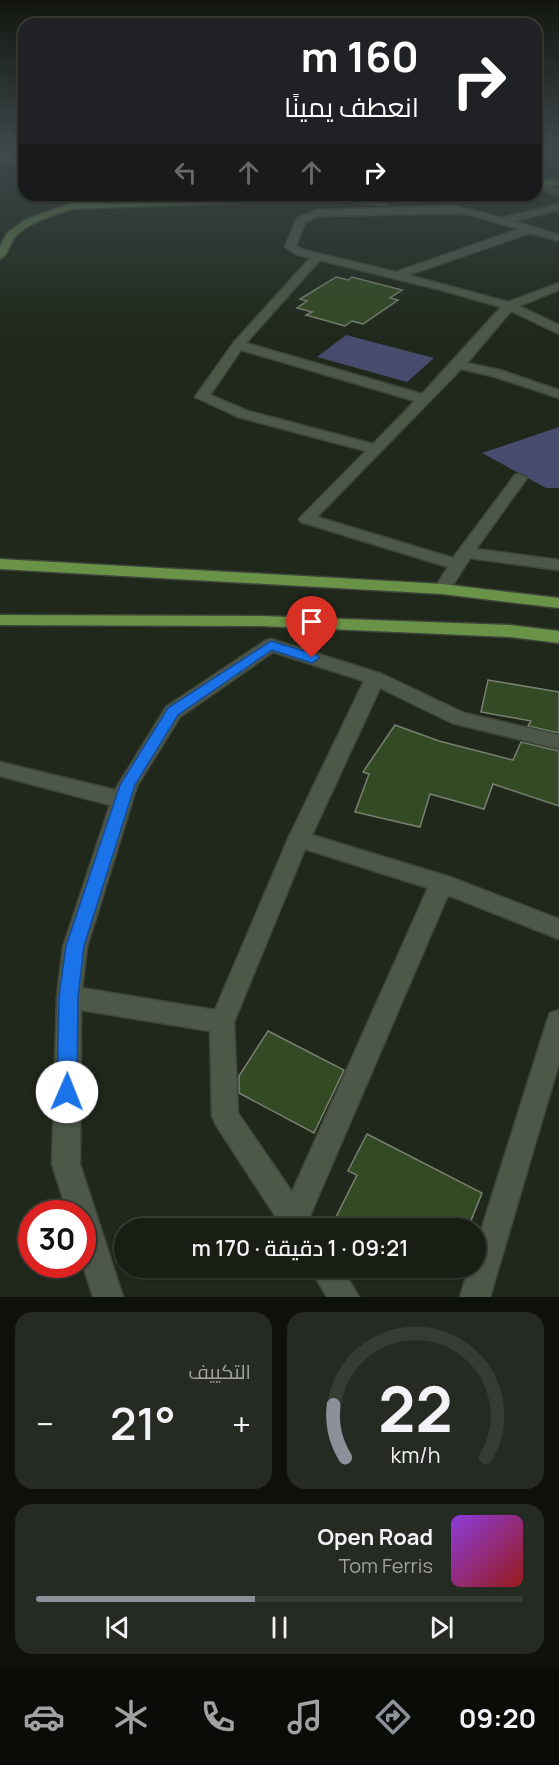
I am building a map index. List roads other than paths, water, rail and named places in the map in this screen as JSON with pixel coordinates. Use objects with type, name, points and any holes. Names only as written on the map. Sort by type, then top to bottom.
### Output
[{"type":"main road","points":[[0,564],[442,590],[559,603]]},
{"type":"main road","points":[[0,620],[261,621],[510,631],[559,637]]},
{"type":"street","points":[[0,256],[11,236],[29,222],[59,211]]},
{"type":"street","points":[[439,211],[317,213],[301,220],[290,247],[317,257],[444,286],[509,306],[559,330]]},
{"type":"street","points":[[467,211],[559,238]]},
{"type":"street","points":[[503,221],[545,211]]},
{"type":"street","points":[[397,275],[530,229]]},
{"type":"street","points":[[317,257],[238,345],[202,397],[243,414],[375,449]]},
{"type":"street","points":[[559,286],[509,306],[458,365],[306,519],[460,558],[559,565]]},
{"type":"street","points":[[238,345],[423,399]]},
{"type":"street","points":[[458,365],[495,373],[559,394]]},
{"type":"street","points":[[442,590],[460,558],[520,478]]},
{"type":"street","points":[[77,1200],[66,1164],[69,997],[75,946],[128,785],[173,712],[271,645],[375,678],[459,717],[559,742]]},
{"type":"street","points":[[292,1218],[225,1116],[222,1022],[299,839],[375,678]]},
{"type":"street","points":[[0,769],[122,800]]},
{"type":"street","points":[[299,839],[401,873],[442,883],[559,929]]},
{"type":"street","points":[[299,1218],[442,883]]},
{"type":"street","points":[[69,997],[222,1022]]},
{"type":"street","points":[[475,1297],[559,1021]]},
{"type":"street","points":[[96,1259],[108,1297]]},
{"type":"street","points":[[332,1278],[344,1297]]}]
